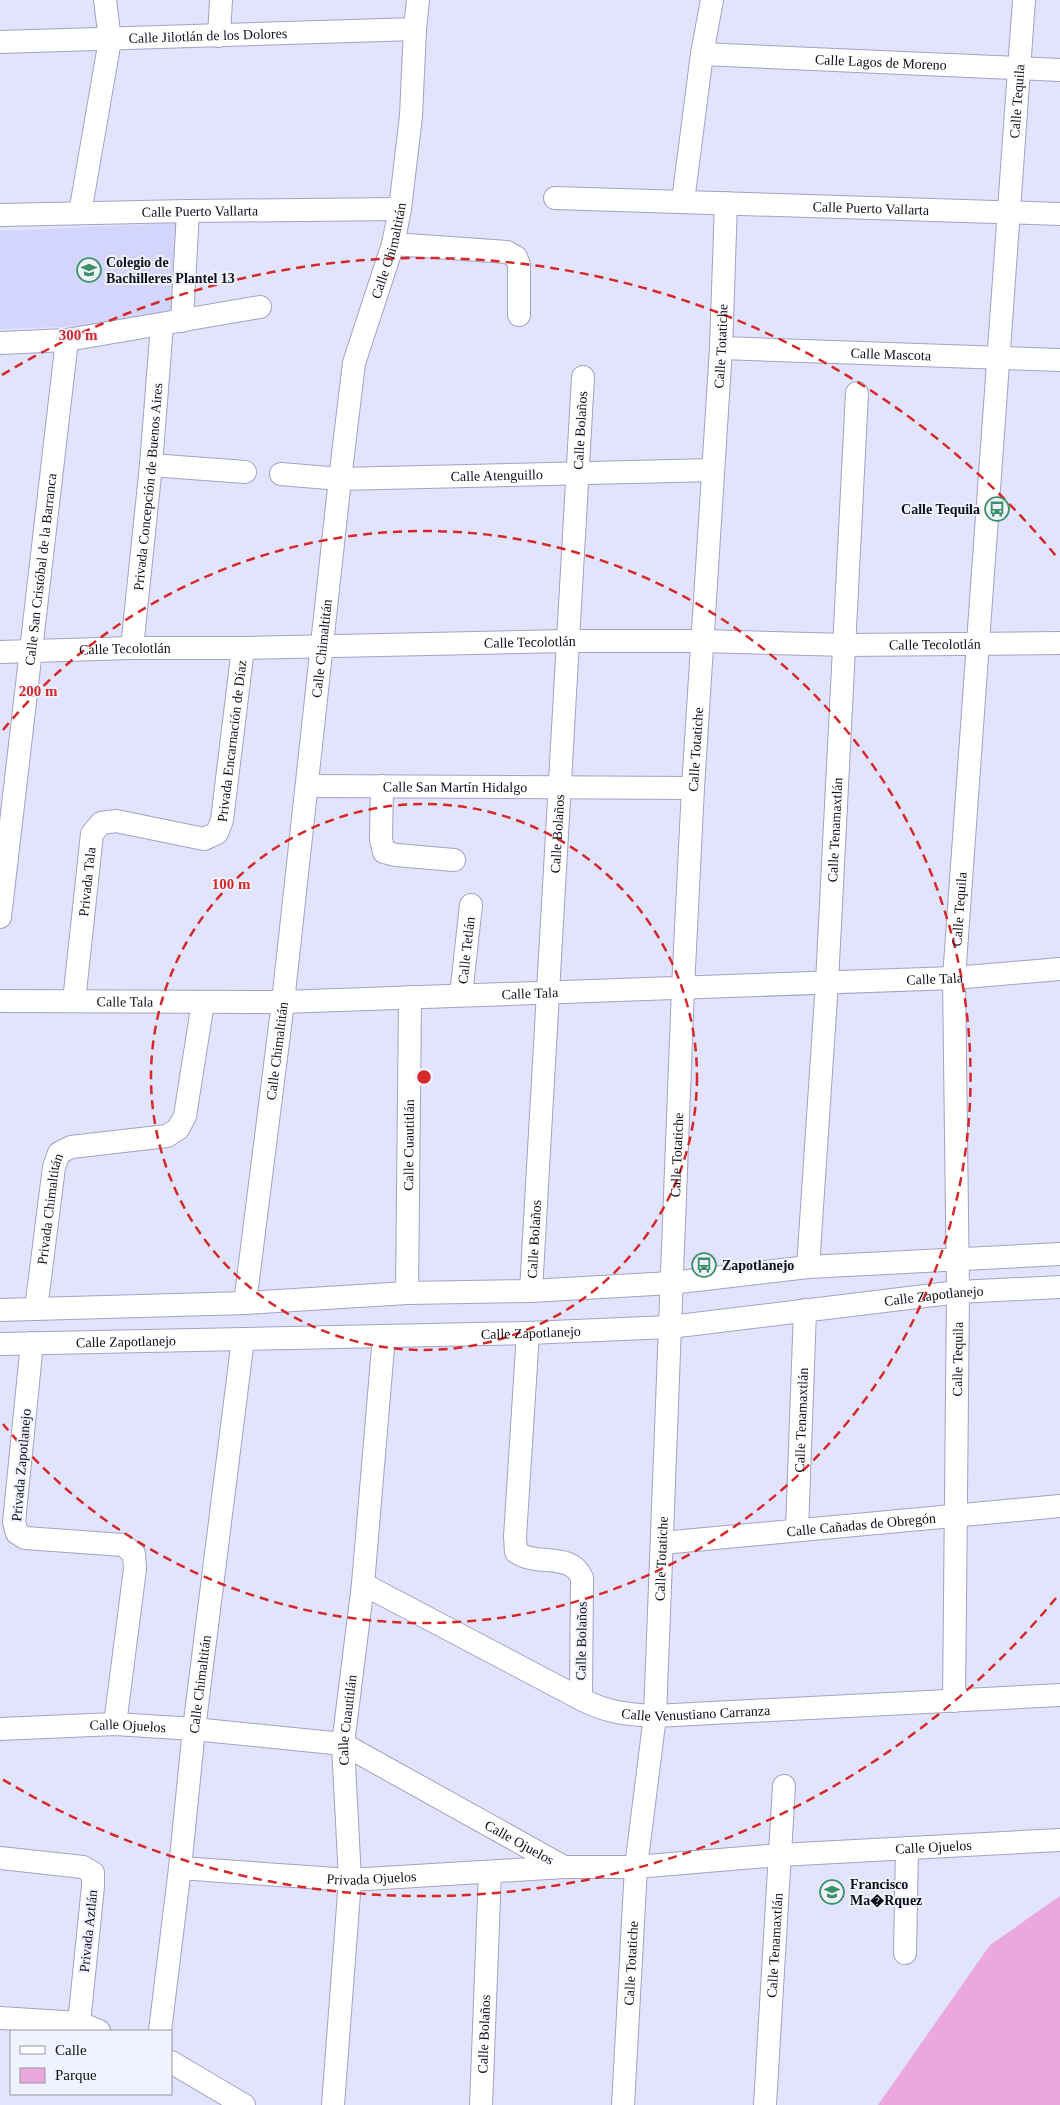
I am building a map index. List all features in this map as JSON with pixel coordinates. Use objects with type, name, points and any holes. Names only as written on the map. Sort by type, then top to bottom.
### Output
[{"type":"street","points":[[80,213],[110,40],[105,0]]},
{"type":"street","points":[[219,36],[221,0]]},
{"type":"street","name":"Calle Chimaltitán","points":[[245,1303],[283,1002],[354,362],[393,244],[400,209],[411,116],[414,29],[418,0]]},
{"type":"street","points":[[683,201],[702,54],[712,0]]},
{"type":"street","name":"Calle Tequila","points":[[954,1701],[958,1292],[956,1259],[954,978],[1024,0]]},
{"type":"street","name":"Calle Jilotlán de los Dolores","points":[[0,42],[414,29]]},
{"type":"street","name":"Calle Lagos de Moreno","points":[[702,54],[1060,70]]},
{"type":"street","name":"Calle Puerto Vallarta","points":[[555,198],[1060,214]]},
{"type":"street","name":"Calle Totatiche","points":[[623,2105],[636,1867],[655,1716],[683,988],[693,788],[721,348],[726,203]]},
{"type":"street","name":"Calle Puerto Vallarta","points":[[0,215],[400,209]]},
{"type":"street","name":"Privada Concepción de Buenos Aires","points":[[132,648],[150,465],[188,211]]},
{"type":"street","points":[[393,244],[507,252],[516,256],[519,265],[519,314]]},
{"type":"street","points":[[0,344],[67,340],[260,307]]},
{"type":"street","name":"Calle San Cristóbal de la Barranca","points":[[0,917],[67,340]]},
{"type":"street","name":"Calle Mascota","points":[[721,348],[1060,360]]},
{"type":"street","name":"Calle Bolaños","points":[[530,1291],[583,377]]},
{"type":"street","name":"Calle Tenamaxtlán","points":[[808,1267],[828,982],[857,393]]},
{"type":"street","points":[[150,465],[245,472]]},
{"type":"street","name":"Calle Atenguillo","points":[[281,474],[340,479],[713,470]]},
{"type":"street","name":"Calle Tecolotlán","points":[[0,652],[568,641],[703,641],[846,645],[1060,643]]},
{"type":"street","name":"Privada Encarnación de Díaz","points":[[217,833],[222,820],[243,648]]},
{"type":"street","name":"Calle San Martín Hidalgo","points":[[307,786],[693,788]]},
{"type":"street","points":[[382,786],[381,839],[384,852],[396,855],[454,860]]},
{"type":"street","name":"Privada Tala","points":[[74,1001],[92,834],[101,823],[116,821],[204,839],[217,833]]},
{"type":"street","name":"Calle Tetlán","points":[[461,995],[471,904]]},
{"type":"street","name":"Calle Tala","points":[[0,1001],[283,1002],[954,978],[1060,969]]},
{"type":"street","name":"Calle Cuautitlán","points":[[407,1294],[410,997]]},
{"type":"street","name":"Privada Chimaltitán","points":[[36,1308],[54,1167],[58,1153],[71,1147],[167,1136],[178,1130],[184,1116],[203,1002]]},
{"type":"street","points":[[0,1310],[245,1303],[407,1294],[530,1291],[671,1283],[808,1267],[1060,1254]]},
{"type":"street","name":"Calle Zapotlanejo","points":[[0,1344],[528,1333],[670,1327],[958,1292],[1060,1287]]},
{"type":"street","name":"Calle Tenamaxtlán","points":[[797,1530],[806,1310]]},
{"type":"street","name":"Calle Bolaños","points":[[528,1333],[515,1537],[516,1552],[525,1558],[568,1562],[578,1569],[582,1578],[581,1699]]},
{"type":"street","name":"Calle Cuautitlán","points":[[333,2105],[350,1880],[343,1744],[363,1584],[384,1336]]},
{"type":"street","name":"Calle Chimaltitán","points":[[160,2030],[180,1868],[194,1729],[243,1339]]},
{"type":"street","name":"Privada Zapotlanejo","points":[[32,1343],[14,1522],[17,1533],[25,1538],[123,1544],[134,1554],[135,1569],[115,1724]]},
{"type":"street","name":"Calle Cañadas de Obregón","points":[[662,1543],[1060,1506]]},
{"type":"street","name":"Calle Venustiano Carranza","points":[[363,1584],[581,1699],[599,1708],[616,1713],[655,1716],[1060,1695]]},
{"type":"street","name":"Calle Ojuelos","points":[[0,1729],[115,1724],[194,1729],[343,1744],[564,1867],[636,1867],[780,1855],[1060,1840]]},
{"type":"street","name":"Calle Tenamaxtlán","points":[[765,2105],[784,1786]]},
{"type":"street","points":[[905,1953],[907,1848]]},
{"type":"street","name":"Privada Aztlán","points":[[0,1858],[83,1867],[93,1873],[89,2027]]},
{"type":"street","name":"Privada Ojuelos","points":[[180,1868],[350,1880],[564,1867]]},
{"type":"street","name":"Calle Bolaños","points":[[481,2105],[490,1872]]},
{"type":"street","points":[[0,2018],[89,2027]]},
{"type":"street","points":[[172,2063],[244,2105]]},
{"type":"shaded area","name":"Colegio de Bachilleres Plantel 13","points":[[180,223],[177,310],[86,326],[0,329],[0,231]]},
{"type":"green space","points":[[1060,1896],[1060,2105],[878,2105],[990,1945]]},
{"type":"place","name":"Colegio de Bachilleres Plantel 13","points":[[89,270]]},
{"type":"place","name":"Calle Tequila","points":[[997,509]]},
{"type":"place","name":"Zapotlanejo","points":[[704,1265]]},
{"type":"place","name":"Francisco Ma�Rquez","points":[[832,1892]]}]
